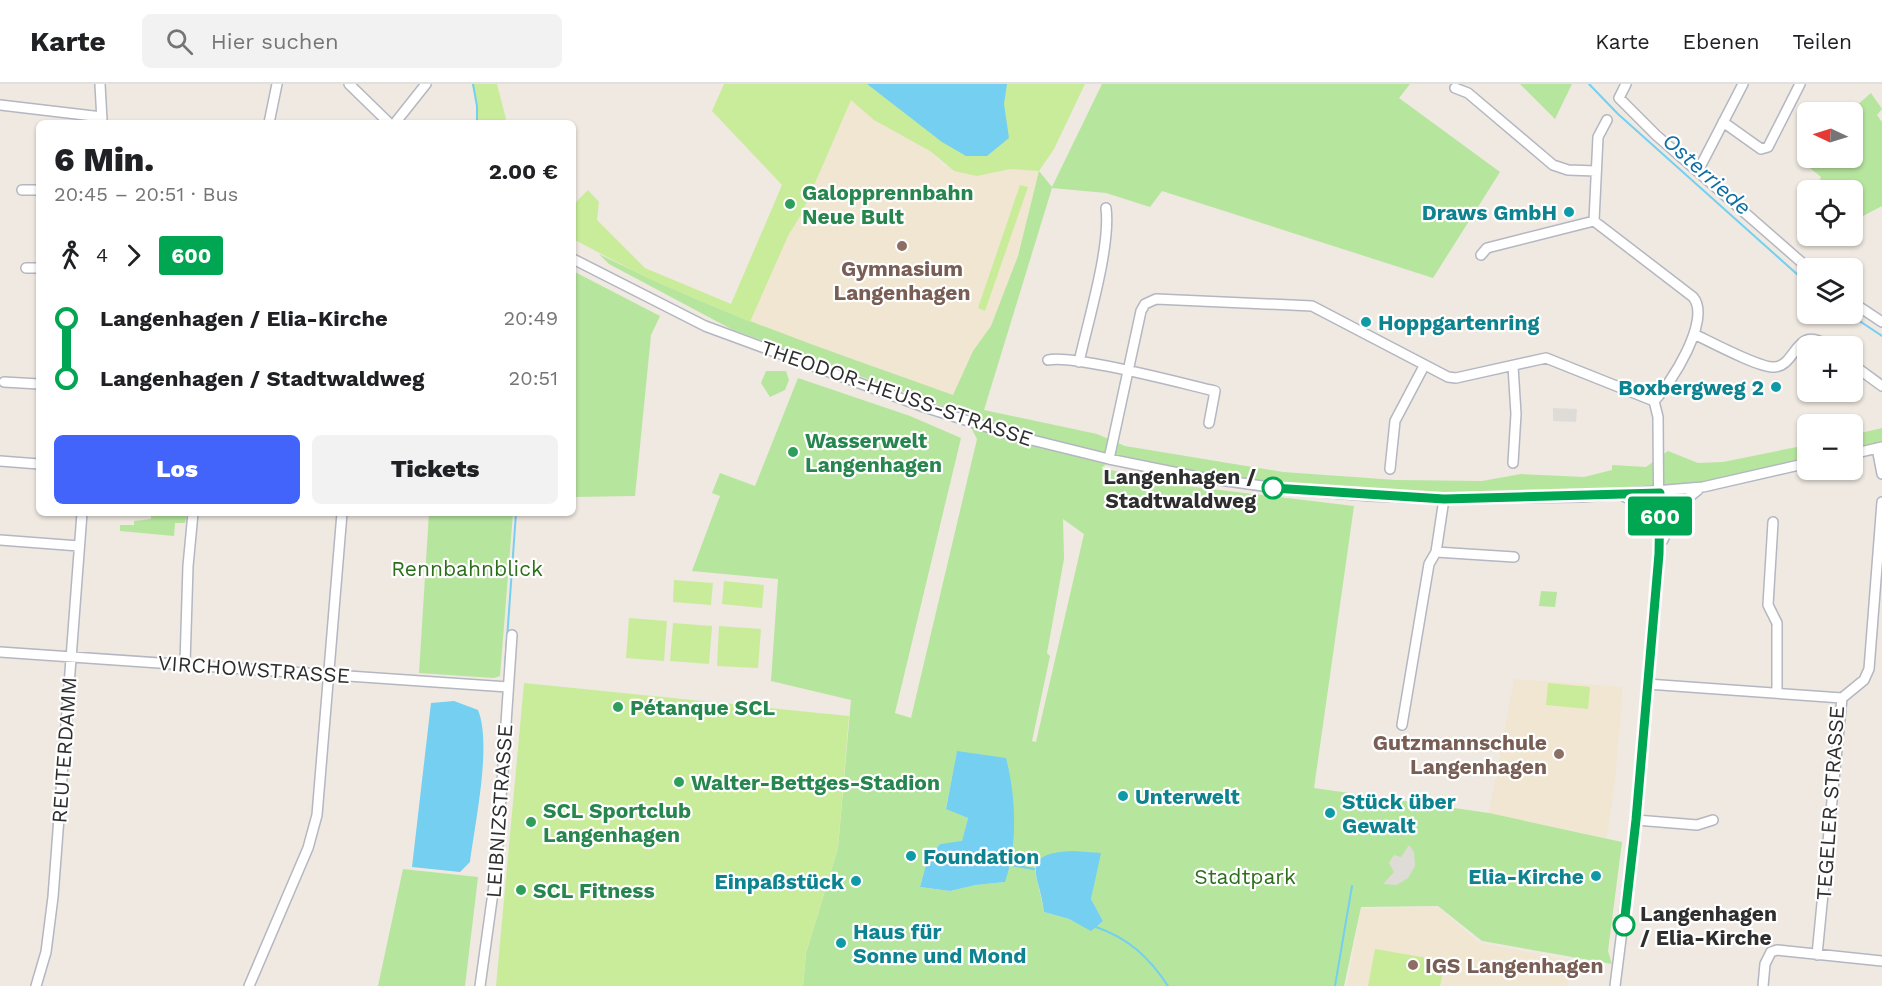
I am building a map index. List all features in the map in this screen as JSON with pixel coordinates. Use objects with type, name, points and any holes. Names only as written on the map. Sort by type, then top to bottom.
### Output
[{"type":"street","points":[[0,105],[102,120],[100,84]]},
{"type":"street","points":[[270,120],[277,84]]},
{"type":"street","points":[[349,84],[386,120]]},
{"type":"street","points":[[396,120],[426,84]]},
{"type":"street","points":[[1626,84],[1619,98],[1797,258]]},
{"type":"street","points":[[1698,171],[1743,84]]},
{"type":"street","points":[[1724,122],[1761,149],[1768,147],[1800,84]]},
{"type":"street","points":[[1455,88],[1468,93],[1553,165],[1568,170],[1596,171]]},
{"type":"street","points":[[1594,221],[1598,137],[1607,120]]},
{"type":"street","points":[[22,190],[36,190]]},
{"type":"street","points":[[1079,362],[1105,242],[1108,222],[1107,208]]},
{"type":"street","points":[[1481,255],[1487,248],[1594,221]]},
{"type":"street","points":[[1594,221],[1696,302],[1700,313],[1694,334],[1667,388],[1653,401]]},
{"type":"street","name":"THEODOR-HEUSS-STRASSE","points":[[576,261],[666,308],[736,339],[960,419],[1108,459],[1198,477],[1284,489],[1444,499],[1660,493],[1703,487],[1797,466]]},
{"type":"street","points":[[26,268],[36,268]]},
{"type":"street","points":[[1108,459],[1141,311],[1149,301],[1156,299],[1312,306],[1440,375],[1456,378],[1542,359],[1553,359],[1653,401],[1658,417],[1659,554],[1636,820],[1616,986]]},
{"type":"street","points":[[1863,309],[1882,322]]},
{"type":"street","points":[[1694,334],[1761,364],[1775,367],[1783,364],[1797,350]]},
{"type":"street","points":[[1048,360],[1055,358],[1079,362],[1215,391],[1209,423]]},
{"type":"street","points":[[1390,469],[1395,421],[1424,366]]},
{"type":"street","points":[[1513,366],[1516,406],[1514,464]]},
{"type":"street","points":[[1863,372],[1882,386]]},
{"type":"street","points":[[4,382],[36,384]]},
{"type":"street","points":[[1863,452],[1879,448],[1882,474]]},
{"type":"street","points":[[0,461],[36,464]]},
{"type":"street","points":[[1659,554],[1673,514],[1682,501],[1703,487]]},
{"type":"street","points":[[1620,495],[1646,506],[1660,528]]},
{"type":"street","points":[[1402,724],[1429,564],[1436,552],[1444,499]]},
{"type":"street","points":[[1842,698],[1864,680],[1869,669],[1882,502]]},
{"type":"street","name":"REUTERDAMM","points":[[36,986],[45,951],[53,897],[82,516]]},
{"type":"street","points":[[185,664],[188,566],[193,516]]},
{"type":"street","points":[[249,986],[314,831],[342,516]]},
{"type":"street","points":[[1773,522],[1768,605],[1777,622],[1777,693]]},
{"type":"street","points":[[0,540],[79,546]]},
{"type":"street","points":[[1436,552],[1514,557]]},
{"type":"street","name":"LEIBNIZSTRASSE","points":[[480,986],[496,871],[512,635]]},
{"type":"street","name":"VIRCHOWSTRASSE","points":[[0,652],[508,687]]},
{"type":"street","name":"TEGELER STRASSE","points":[[1647,684],[1842,698],[1817,955]]},
{"type":"street","points":[[1636,820],[1697,825],[1713,820]]},
{"type":"street","points":[[1763,986],[1765,964],[1771,952],[1882,962]]},
{"type":"shaded area","name":"Gymnasium Langenhagen","points":[[851,99],[874,120],[930,151],[944,166],[1039,171],[1018,256],[991,327],[973,351],[953,395],[750,322],[788,236],[802,213]]},
{"type":"shaded area","points":[[1553,408],[1577,409],[1576,422],[1553,421]]},
{"type":"shaded area","name":"Gutzmannschule Langenhagen","points":[[1514,679],[1623,687],[1615,780],[1607,838],[1489,813]]},
{"type":"shaded area","points":[[1409,845],[1414,852],[1415,866],[1408,878],[1397,885],[1383,884],[1394,872],[1389,863],[1394,855],[1401,857]]},
{"type":"shaded area","name":"IGS Langenhagen","points":[[1438,907],[1479,943],[1571,960],[1567,986],[1347,986],[1361,909]]},
{"type":"green space","points":[[472,84],[497,84],[506,120],[477,120],[477,104]]},
{"type":"green space","name":"Galopprennbahn Neue Bult","points":[[724,84],[1085,84],[1054,149],[1039,171],[1010,169],[977,176],[954,171],[930,151],[874,120],[851,100],[802,213],[788,236],[750,322],[647,278],[576,241],[576,202],[588,190],[599,202],[597,220],[645,268],[731,304],[782,185],[712,111]]},
{"type":"green space","name":"Stadtpark","points":[[1102,84],[1410,84],[1399,98],[1500,172],[1433,278],[1162,191],[1150,207],[1106,193],[1052,188],[984,410],[1097,434],[1125,446],[1283,472],[1396,480],[1482,481],[1521,474],[1584,477],[1612,470],[1612,465],[1646,467],[1668,451],[1698,463],[1723,462],[1797,447],[1797,461],[1713,480],[1583,494],[1387,494],[1295,487],[1226,477],[1119,455],[1101,468],[1187,486],[1354,506],[1314,788],[1489,813],[1622,842],[1608,951],[1612,964],[1482,941],[1438,906],[1361,907],[1344,986],[803,986],[806,953],[838,848],[851,700],[771,681],[778,579],[692,571],[720,496],[712,493],[720,473],[755,486],[798,378],[910,416],[961,438],[895,713],[911,718],[977,439],[964,414],[733,330],[609,264],[599,254],[729,313],[953,395],[973,351],[991,326],[1018,256],[1039,171],[1052,187]],"holes":[[[1063,519],[1084,534],[1036,742],[1032,741],[1050,656],[1047,653],[1064,559]],[[957,752],[981,755],[1005,882],[950,891],[920,887],[927,861],[940,844],[962,842],[968,818],[946,808]],[[1100,853],[1091,899],[1103,921],[1091,930],[1069,919],[1044,912],[1035,864]]]},
{"type":"green space","points":[[1520,84],[1572,84],[1555,119]]},
{"type":"green space","points":[[1871,93],[1882,109],[1877,115],[1882,122],[1882,206],[1863,216],[1863,180],[1820,180],[1821,177],[1810,168],[1863,168],[1863,102],[1861,102]]},
{"type":"green space","points":[[1020,185],[1028,187],[985,311],[978,308]]},
{"type":"green space","points":[[576,273],[660,316],[651,335],[635,496],[576,497]]},
{"type":"green space","points":[[766,371],[786,371],[789,380],[785,390],[770,397],[761,383]]},
{"type":"green space","points":[[1882,428],[1882,443],[1863,447],[1863,432]]},
{"type":"green space","points":[[151,516],[186,516],[185,523],[175,523],[174,536],[120,531],[120,525],[134,525],[134,521],[151,519]]},
{"type":"green space","name":"Rennbahnblick","points":[[429,516],[513,516],[500,676],[494,678],[419,673]]},
{"type":"green space","points":[[674,580],[713,583],[711,605],[673,602]]},
{"type":"green space","points":[[724,581],[764,585],[762,608],[722,604]]},
{"type":"green space","points":[[1541,591],[1557,592],[1555,607],[1539,606]]},
{"type":"green space","points":[[629,618],[667,621],[664,661],[626,658]]},
{"type":"green space","points":[[673,623],[712,626],[709,664],[670,661]]},
{"type":"green space","points":[[719,626],[761,629],[758,668],[717,666]]},
{"type":"green space","name":"Walter-Bettges-Stadion","points":[[524,683],[849,716],[838,848],[806,953],[803,986],[496,986]]},
{"type":"green space","points":[[1548,683],[1590,687],[1588,709],[1546,705]]},
{"type":"green space","points":[[403,869],[478,877],[465,986],[378,986]]},
{"type":"green space","points":[[1375,949],[1445,961],[1440,986],[1368,986]]},
{"type":"water","points":[[867,84],[1007,84],[1004,104],[1009,138],[987,156],[966,156],[942,142]]},
{"type":"water","points":[[454,701],[478,710],[482,725],[483,763],[470,862],[460,872],[412,867],[431,703]]},
{"type":"water","points":[[957,751],[1006,758],[1014,804],[1014,837],[1009,868],[1005,882],[950,891],[920,887],[927,861],[940,844],[962,841],[968,818],[946,809]]},
{"type":"water","points":[[1073,851],[1101,853],[1091,899],[1103,921],[1091,931],[1069,919],[1044,912],[1036,877],[1038,862],[1044,856]]},
{"type":"waterway","points":[[473,84],[477,120]]},
{"type":"waterway","name":"Osterriede","points":[[1589,84],[1618,114],[1797,274]]},
{"type":"waterway","name":"Osterriede","points":[[1863,323],[1882,336]]},
{"type":"waterway","points":[[505,667],[516,516]]},
{"type":"waterway","points":[[1011,865],[1034,869]]},
{"type":"waterway","points":[[1335,986],[1352,886]]},
{"type":"waterway","points":[[1096,927],[1118,937],[1137,950],[1168,986]]},
{"type":"bus line","name":"600","points":[[1273,488],[1444,499],[1582,497],[1660,493],[1659,554],[1652,614],[1636,820],[1624,925]]},
{"type":"place","name":"Galopprennbahn Neue Bult","points":[[790,204]]},
{"type":"place","name":"Draws GmbH","points":[[1569,212]]},
{"type":"place","name":"Gymnasium Langenhagen","points":[[902,246]]},
{"type":"place","name":"Hoppgartenring","points":[[1366,322]]},
{"type":"place","name":"Boxbergweg 2","points":[[1776,387]]},
{"type":"place","name":"Wasserwelt Langenhagen","points":[[793,452]]},
{"type":"place","name":"Langenhagen / Stadtwaldweg","points":[[1273,488]]},
{"type":"place","name":"Pétanque SCL","points":[[618,707]]},
{"type":"place","name":"Gutzmannschule Langenhagen","points":[[1559,754]]},
{"type":"place","name":"Walter-Bettges-Stadion","points":[[679,782]]},
{"type":"place","name":"Unterwelt","points":[[1123,796]]},
{"type":"place","name":"Stück über Gewalt","points":[[1330,813]]},
{"type":"place","name":"SCL Sportclub Langenhagen","points":[[531,822]]},
{"type":"place","name":"Foundation","points":[[911,856]]},
{"type":"place","name":"Elia-Kirche","points":[[1596,876]]},
{"type":"place","name":"Einpaßstück","points":[[856,881]]},
{"type":"place","name":"SCL Fitness","points":[[521,890]]},
{"type":"place","name":"Langenhagen / Elia-Kirche","points":[[1624,925]]},
{"type":"place","name":"Haus für Sonne und Mond","points":[[841,943]]},
{"type":"place","name":"IGS Langenhagen","points":[[1413,965]]}]
